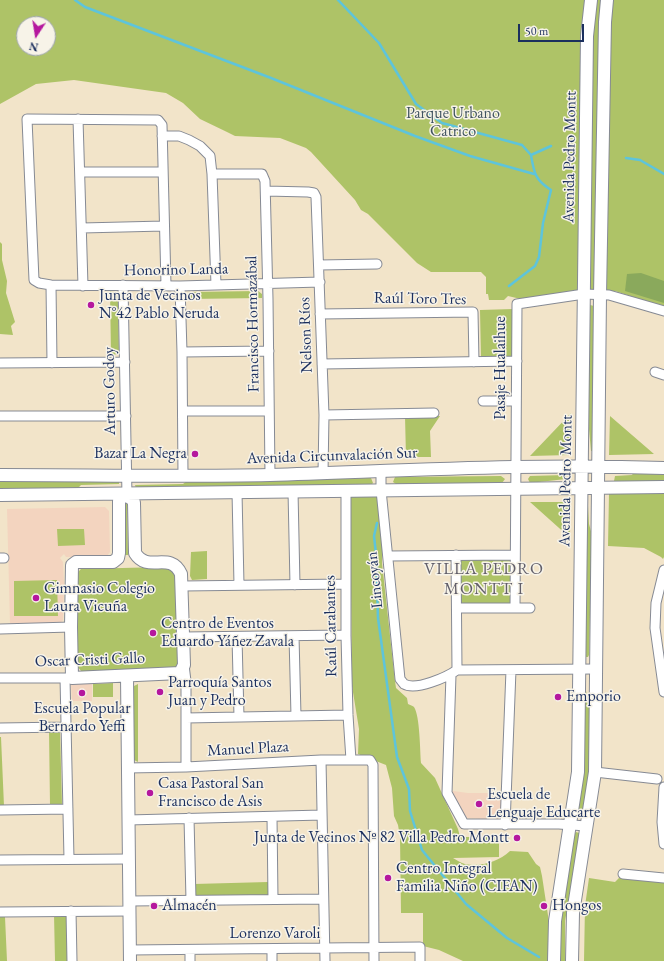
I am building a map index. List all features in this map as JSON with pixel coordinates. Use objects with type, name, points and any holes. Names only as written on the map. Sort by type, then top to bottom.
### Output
[{"type":"main road","name":"Avenida Pedro Montt","points":[[554,961],[555,921],[578,772],[587,36],[590,0]]},
{"type":"main road","name":"Avenida Pedro Montt","points":[[572,961],[573,913],[595,772],[600,295],[605,22],[607,0]]},
{"type":"main road","name":"Avenida Circunvalación Sur","points":[[0,475],[183,476],[515,468],[664,468]]},
{"type":"main road","name":"Avenida Circunvalación Sur","points":[[0,495],[127,495],[293,491],[664,486]]},
{"type":"main road","points":[[69,678],[72,565],[76,562],[113,562],[118,558],[119,500],[127,495],[133,500],[134,503],[135,553],[139,560],[145,562],[170,562],[178,566],[182,574],[184,637],[182,669]]},
{"type":"main road","name":"Oscar Cristi Gallo","points":[[69,678],[126,676],[182,669]]},
{"type":"main road","points":[[126,676],[130,956]]},
{"type":"street","name":"Honorino Landa","points":[[78,119],[27,119],[34,280],[39,283],[50,285],[83,286],[180,286],[320,282]]},
{"type":"street","points":[[83,286],[78,119],[158,120],[162,125],[166,285]]},
{"type":"street","points":[[162,136],[179,136],[189,140],[200,146],[210,156],[216,285]]},
{"type":"street","points":[[80,172],[162,172]]},
{"type":"street","name":"Francisco Hormazábal","points":[[212,174],[262,174],[265,180],[268,284],[270,475]]},
{"type":"street","name":"Nelson Ríos","points":[[266,191],[308,192],[314,193],[316,197],[324,415],[324,473]]},
{"type":"street","points":[[82,228],[164,226]]},
{"type":"street","points":[[319,265],[377,264]]},
{"type":"street","points":[[50,285],[52,363]]},
{"type":"street","name":"Arturo Godoy","points":[[123,286],[127,495]]},
{"type":"street","points":[[180,286],[183,476]]},
{"type":"street","name":"Pasaje Hualaihue","points":[[515,608],[517,304],[584,294],[609,295],[664,311]]},
{"type":"street","name":"Raúl Toro Tres","points":[[320,314],[473,312],[474,362]]},
{"type":"street","points":[[182,352],[269,351]]},
{"type":"street","points":[[322,364],[517,361]]},
{"type":"street","points":[[0,363],[125,362]]},
{"type":"street","points":[[655,372],[664,375]]},
{"type":"street","points":[[483,401],[516,401]]},
{"type":"street","points":[[183,411],[269,411]]},
{"type":"street","points":[[324,415],[434,413]]},
{"type":"street","points":[[0,416],[126,416]]},
{"type":"street","name":"Lincoyán","points":[[381,471],[381,490],[400,679],[404,684],[416,686],[433,682],[454,672]]},
{"type":"street","points":[[293,491],[295,585]]},
{"type":"street","name":"Raúl Carabantes","points":[[346,491],[345,584],[348,715],[351,760]]},
{"type":"street","points":[[237,492],[239,585]]},
{"type":"street","points":[[388,556],[515,554]]},
{"type":"street","points":[[456,555],[457,608],[447,793],[464,824],[586,826]]},
{"type":"street","points":[[664,570],[656,603],[654,628],[664,692]]},
{"type":"street","points":[[183,586],[345,584]]},
{"type":"street","points":[[457,608],[530,608]]},
{"type":"street","points":[[0,629],[71,627]]},
{"type":"street","points":[[184,637],[346,635]]},
{"type":"street","points":[[294,636],[296,716]]},
{"type":"street","points":[[236,637],[239,717]]},
{"type":"street","points":[[182,669],[186,681],[186,767]]},
{"type":"street","points":[[454,672],[596,669]]},
{"type":"street","points":[[505,825],[511,670]]},
{"type":"street","name":"Oscar Cristi Gallo","points":[[0,678],[69,678]]},
{"type":"street","points":[[69,678],[66,727],[69,859]]},
{"type":"street","points":[[186,718],[348,715]]},
{"type":"street","points":[[0,728],[66,727]]},
{"type":"street","points":[[321,760],[323,899],[326,961]]},
{"type":"street","name":"Manuel Plaza","points":[[127,768],[186,767],[321,760],[370,760],[373,765],[374,948]]},
{"type":"street","points":[[595,772],[660,776],[658,784],[664,786],[664,844]]},
{"type":"street","points":[[0,810],[68,809]]},
{"type":"street","points":[[128,820],[322,815]]},
{"type":"street","points":[[272,817],[273,899]]},
{"type":"street","points":[[189,818],[191,900]]},
{"type":"street","points":[[0,860],[129,859]]},
{"type":"street","points":[[623,874],[664,878]]},
{"type":"street","points":[[0,912],[71,911],[191,900],[323,899]]},
{"type":"street","points":[[71,911],[72,961]]},
{"type":"street","points":[[374,948],[374,961]]},
{"type":"street","name":"Lorenzo Varoli","points":[[130,956],[190,950],[420,948],[420,961]]},
{"type":"street","points":[[272,949],[272,961]]},
{"type":"street","points":[[190,950],[190,961]]},
{"type":"shaded area","points":[[105,507],[109,511],[110,552],[107,556],[66,557],[64,554],[60,558],[63,562],[64,582],[63,620],[60,624],[10,624],[7,509]]},
{"type":"shaded area","name":"Escuela Popular Bernardo Yeffi","points":[[71,684],[92,684],[92,701],[72,701]]},
{"type":"shaded area","name":"Escuela de Lenguaje Educarte","points":[[453,791],[468,793],[502,793],[501,820],[465,818],[453,796]]},
{"type":"green space","name":"Parque Urbano Catrico","points":[[0,0],[664,0],[664,307],[615,291],[572,292],[525,300],[508,296],[504,300],[489,300],[488,294],[486,294],[486,277],[481,272],[431,272],[417,263],[368,214],[361,210],[355,200],[306,148],[280,138],[235,136],[200,119],[183,103],[166,93],[74,80],[36,84],[0,104]]},
{"type":"green space","points":[[0,242],[2,244],[2,260],[7,281],[6,293],[15,322],[11,326],[13,335],[0,334]]},
{"type":"green space","points":[[641,273],[664,281],[664,303],[625,291],[627,274]]},
{"type":"green space","points":[[110,291],[118,294],[119,354],[111,355]]},
{"type":"green space","points":[[258,291],[262,294],[262,298],[188,299],[189,292]]},
{"type":"green space","points":[[588,306],[594,306],[595,451],[591,451],[589,429],[585,416]]},
{"type":"green space","points":[[513,309],[514,352],[510,358],[481,358],[480,310]]},
{"type":"green space","points":[[571,413],[569,455],[530,456]]},
{"type":"green space","points":[[405,416],[440,416],[430,431],[431,457],[406,457]]},
{"type":"green space","points":[[610,416],[654,454],[609,455]]},
{"type":"green space","points":[[664,471],[664,483],[616,485],[614,481],[615,476],[632,475],[634,472]]},
{"type":"green space","points":[[566,475],[566,479],[530,483],[528,479],[530,476]]},
{"type":"green space","points":[[501,476],[505,479],[502,483],[396,484],[393,482],[395,477]]},
{"type":"green space","points":[[371,478],[373,483],[370,486],[136,488],[135,485],[183,484],[187,481]]},
{"type":"green space","points":[[119,481],[119,484],[81,485],[76,490],[0,490],[0,482]]},
{"type":"green space","points":[[609,494],[664,494],[663,559],[644,548],[608,546]]},
{"type":"green space","points":[[350,495],[379,495],[382,563],[396,688],[407,698],[408,704],[414,707],[416,711],[419,726],[421,763],[435,778],[458,829],[460,837],[499,837],[499,857],[453,858],[465,864],[477,865],[495,861],[510,851],[528,852],[536,864],[540,867],[549,922],[553,961],[463,961],[439,950],[423,946],[423,913],[401,913],[400,837],[398,825],[394,816],[392,788],[386,765],[358,754],[359,729],[352,686]]},
{"type":"green space","points":[[124,500],[127,500],[128,555],[124,555]]},
{"type":"green space","points":[[530,502],[569,502],[570,535],[568,536]]},
{"type":"green space","points":[[586,505],[588,506],[589,524],[592,535],[588,657],[585,657]]},
{"type":"green space","points":[[57,529],[84,529],[85,545],[58,546]]},
{"type":"green space","points":[[207,551],[207,579],[192,580],[190,576],[191,552]]},
{"type":"green space","points":[[510,559],[511,602],[508,605],[461,606],[460,560]]},
{"type":"green space","points":[[163,567],[176,571],[180,658],[175,669],[82,672],[77,666],[76,574],[81,569]]},
{"type":"green space","name":"Gimnasio Colegio Laura Vicuña","points":[[57,580],[58,616],[14,616],[14,581]]},
{"type":"green space","points":[[583,677],[586,677],[585,687],[591,711],[590,772],[582,818],[579,817],[577,813]]},
{"type":"green space","points":[[113,683],[113,697],[93,697],[93,684]]},
{"type":"green space","points":[[138,684],[138,762],[134,760],[132,687]]},
{"type":"green space","points":[[49,730],[60,730],[62,805],[50,805]]},
{"type":"green space","points":[[1,737],[4,806],[0,806]]},
{"type":"green space","points":[[576,832],[579,833],[580,836],[565,921],[565,961],[558,961],[560,905],[574,834]]},
{"type":"green space","points":[[623,874],[664,878],[664,961],[584,961],[585,906],[589,878],[615,882]]},
{"type":"green space","points":[[268,882],[269,896],[194,898],[194,884]]},
{"type":"green space","points":[[54,914],[69,914],[69,961],[55,961]]},
{"type":"green space","points":[[0,917],[5,917],[7,961],[0,961]]},
{"type":"waterway","points":[[75,0],[85,7],[271,78],[415,136],[470,156],[534,174]]},
{"type":"waterway","points":[[338,0],[379,43],[416,104],[442,123],[522,145],[531,155],[551,146]]},
{"type":"waterway","points":[[509,286],[535,266],[539,257],[543,223],[551,190],[536,176],[531,155]]},
{"type":"waterway","points":[[626,158],[640,160],[664,174]]},
{"type":"waterway","points":[[377,523],[374,536],[378,618],[397,757],[409,789],[410,811],[422,850],[466,904],[507,938],[539,957]]},
{"type":"place","name":"Junta de Vecinos N°42 Pablo Neruda","points":[[91,305]]},
{"type":"place","name":"Bazar La Negra","points":[[195,454]]},
{"type":"place","name":"Gimnasio Colegio Laura Vicuña","points":[[36,598]]},
{"type":"place","name":"Centro de Eventos Eduardo Yáñez Zavala","points":[[153,633]]},
{"type":"place","name":"Parroquía Santos Juan y Pedro","points":[[160,692]]},
{"type":"place","name":"Escuela Popular Bernardo Yeffi","points":[[82,693]]},
{"type":"place","name":"Emporio","points":[[558,697]]},
{"type":"place","name":"Casa Pastoral San Francisco de Asis","points":[[150,793]]},
{"type":"place","name":"Escuela de Lenguaje Educarte","points":[[479,804]]},
{"type":"place","name":"Junta de Vecinos Nº 82 Villa Pedro Montt","points":[[517,838]]},
{"type":"place","name":"Centro Integral Familia Niño (CIFAN)","points":[[388,878]]},
{"type":"place","name":"Almacén","points":[[154,906]]},
{"type":"place","name":"Hongos","points":[[544,906]]},
{"type":"district","name":"VILLA PEDRO MONTT I","points":[[484,579]]}]
